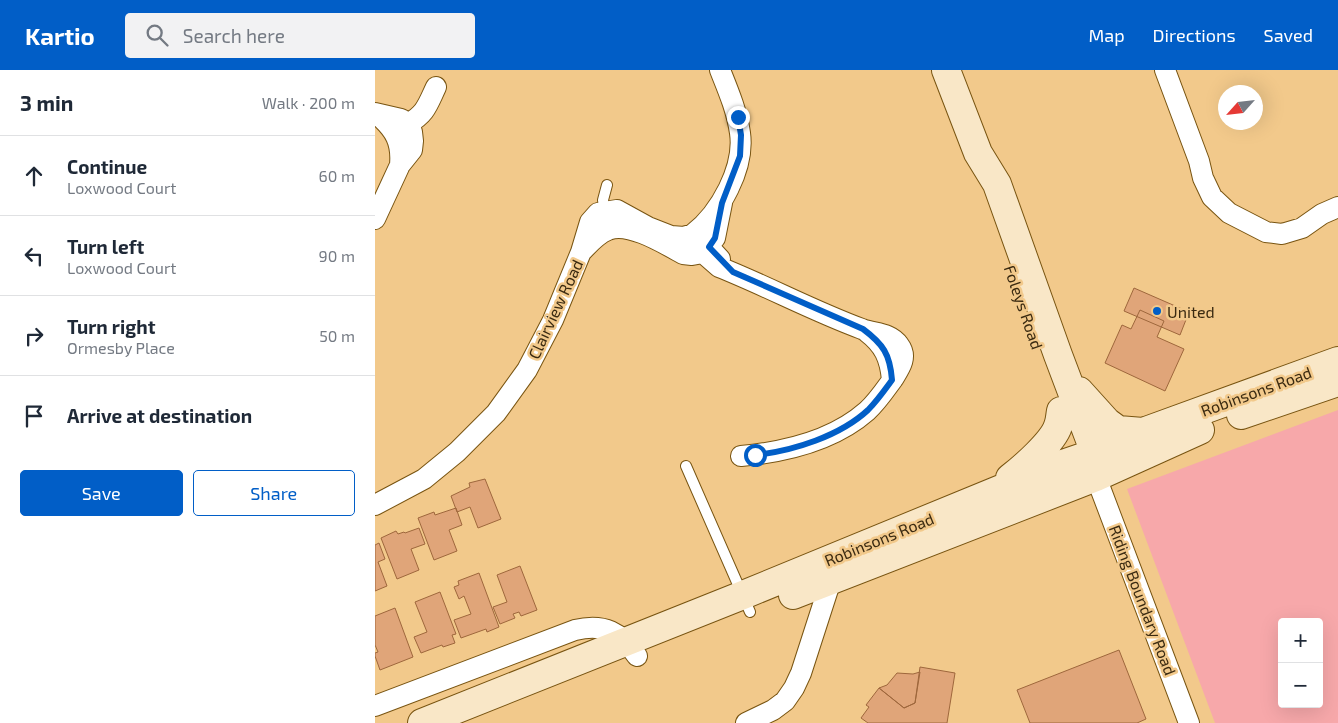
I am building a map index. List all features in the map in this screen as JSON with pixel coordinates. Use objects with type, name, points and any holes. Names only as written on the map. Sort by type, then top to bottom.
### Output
[{"type":"main road","name":"Foleys Road","points":[[946,70],[978,153],[997,184],[1058,356],[1091,463]]},
{"type":"main road","name":"Foleys Road","points":[[978,153],[984,189],[1061,411],[1091,463]]},
{"type":"main road","points":[[1058,356],[1081,394],[1107,422],[1118,430],[1143,432]]},
{"type":"main road","name":"Robinsons Road","points":[[747,604],[831,580],[1091,463],[1143,432],[1338,362]]},
{"type":"main road","name":"Robinsons Road","points":[[423,723],[632,649],[747,604],[989,494],[1057,466],[1091,463],[1185,436],[1220,422],[1338,382]]},
{"type":"main road","points":[[989,494],[1027,464],[1051,438],[1058,428],[1061,411]]},
{"type":"main road","name":"Robinsons Road","points":[[469,723],[632,649]]},
{"type":"street","points":[[720,70],[738,117],[741,135],[740,156],[722,203],[715,238],[706,250],[693,255],[683,254],[630,229],[617,228],[606,220],[617,210],[648,227],[671,236],[684,237],[693,234],[703,226],[722,203]]},
{"type":"street","points":[[1165,70],[1199,161],[1224,196],[1239,208],[1264,221],[1278,222],[1330,210]]},
{"type":"street","points":[[408,124],[420,117],[436,87]]},
{"type":"street","points":[[375,219],[400,165],[412,150],[413,141],[408,124],[392,116],[377,114]]},
{"type":"street","points":[[377,114],[393,131],[399,142],[402,152],[400,165]]},
{"type":"street","name":"Clairview Road","points":[[375,505],[424,479],[457,452],[496,413],[527,370],[553,320],[581,252],[589,222],[599,213],[606,220]]},
{"type":"street","points":[[693,234],[719,267],[863,329],[876,339],[883,348],[891,366],[892,380],[868,410],[851,424],[834,433],[788,450],[741,456]]},
{"type":"street","name":"Riding Boundary Road","points":[[1091,463],[1189,723]]},
{"type":"street","points":[[746,723],[773,710],[785,701],[794,688],[801,673],[831,580]]},
{"type":"street","points":[[375,706],[575,630],[597,626],[632,649]]},
{"type":"lane","points":[[606,220],[603,200],[607,185]]},
{"type":"lane","points":[[686,466],[747,604]]},
{"type":"shaded area","points":[[1338,410],[1338,723],[1215,723],[1127,489]]},
{"type":"building","name":"United","points":[[1134,288],[1189,312],[1180,335],[1124,311]]},
{"type":"building","points":[[1140,310],[1164,321],[1157,337],[1184,349],[1165,391],[1105,363],[1122,325],[1131,329]]},
{"type":"building","points":[[485,479],[501,519],[478,528],[470,507],[457,512],[451,496],[470,487],[469,483]]},
{"type":"building","points":[[456,508],[462,525],[449,530],[457,551],[434,560],[418,518],[434,512],[435,515]]},
{"type":"building","points":[[419,528],[425,544],[411,549],[419,570],[397,579],[381,538],[396,531],[398,534]]},
{"type":"building","points":[[379,543],[385,559],[378,562],[387,586],[375,591],[375,545]]},
{"type":"building","points":[[520,566],[537,610],[521,616],[519,612],[513,614],[515,618],[500,624],[493,607],[507,602],[497,575]]},
{"type":"building","points":[[479,573],[499,627],[487,632],[486,629],[461,638],[454,620],[471,614],[464,596],[459,599],[454,587],[459,585],[458,581]]},
{"type":"building","points":[[440,592],[456,634],[452,635],[455,643],[443,647],[442,645],[421,653],[414,637],[427,632],[415,602]]},
{"type":"building","points":[[395,608],[413,657],[380,670],[375,656],[375,653],[378,652],[375,645],[375,616]]},
{"type":"building","points":[[1119,650],[1146,719],[1137,723],[1030,723],[1017,690]]},
{"type":"building","points":[[920,667],[955,673],[947,723],[868,723],[861,718],[869,707],[866,705],[879,688],[904,708],[915,703]]},
{"type":"building","points":[[920,672],[915,703],[904,708],[879,688],[887,685],[897,673],[913,674]]},
{"type":"place","name":"United","points":[[1157,311]]},
{"type":"route","points":[[738,117],[741,135],[740,156],[722,203],[715,238],[709,247],[733,272],[863,329],[876,339],[883,348],[891,366],[892,380],[868,410],[851,424],[834,433],[788,450],[755,455]]}]
